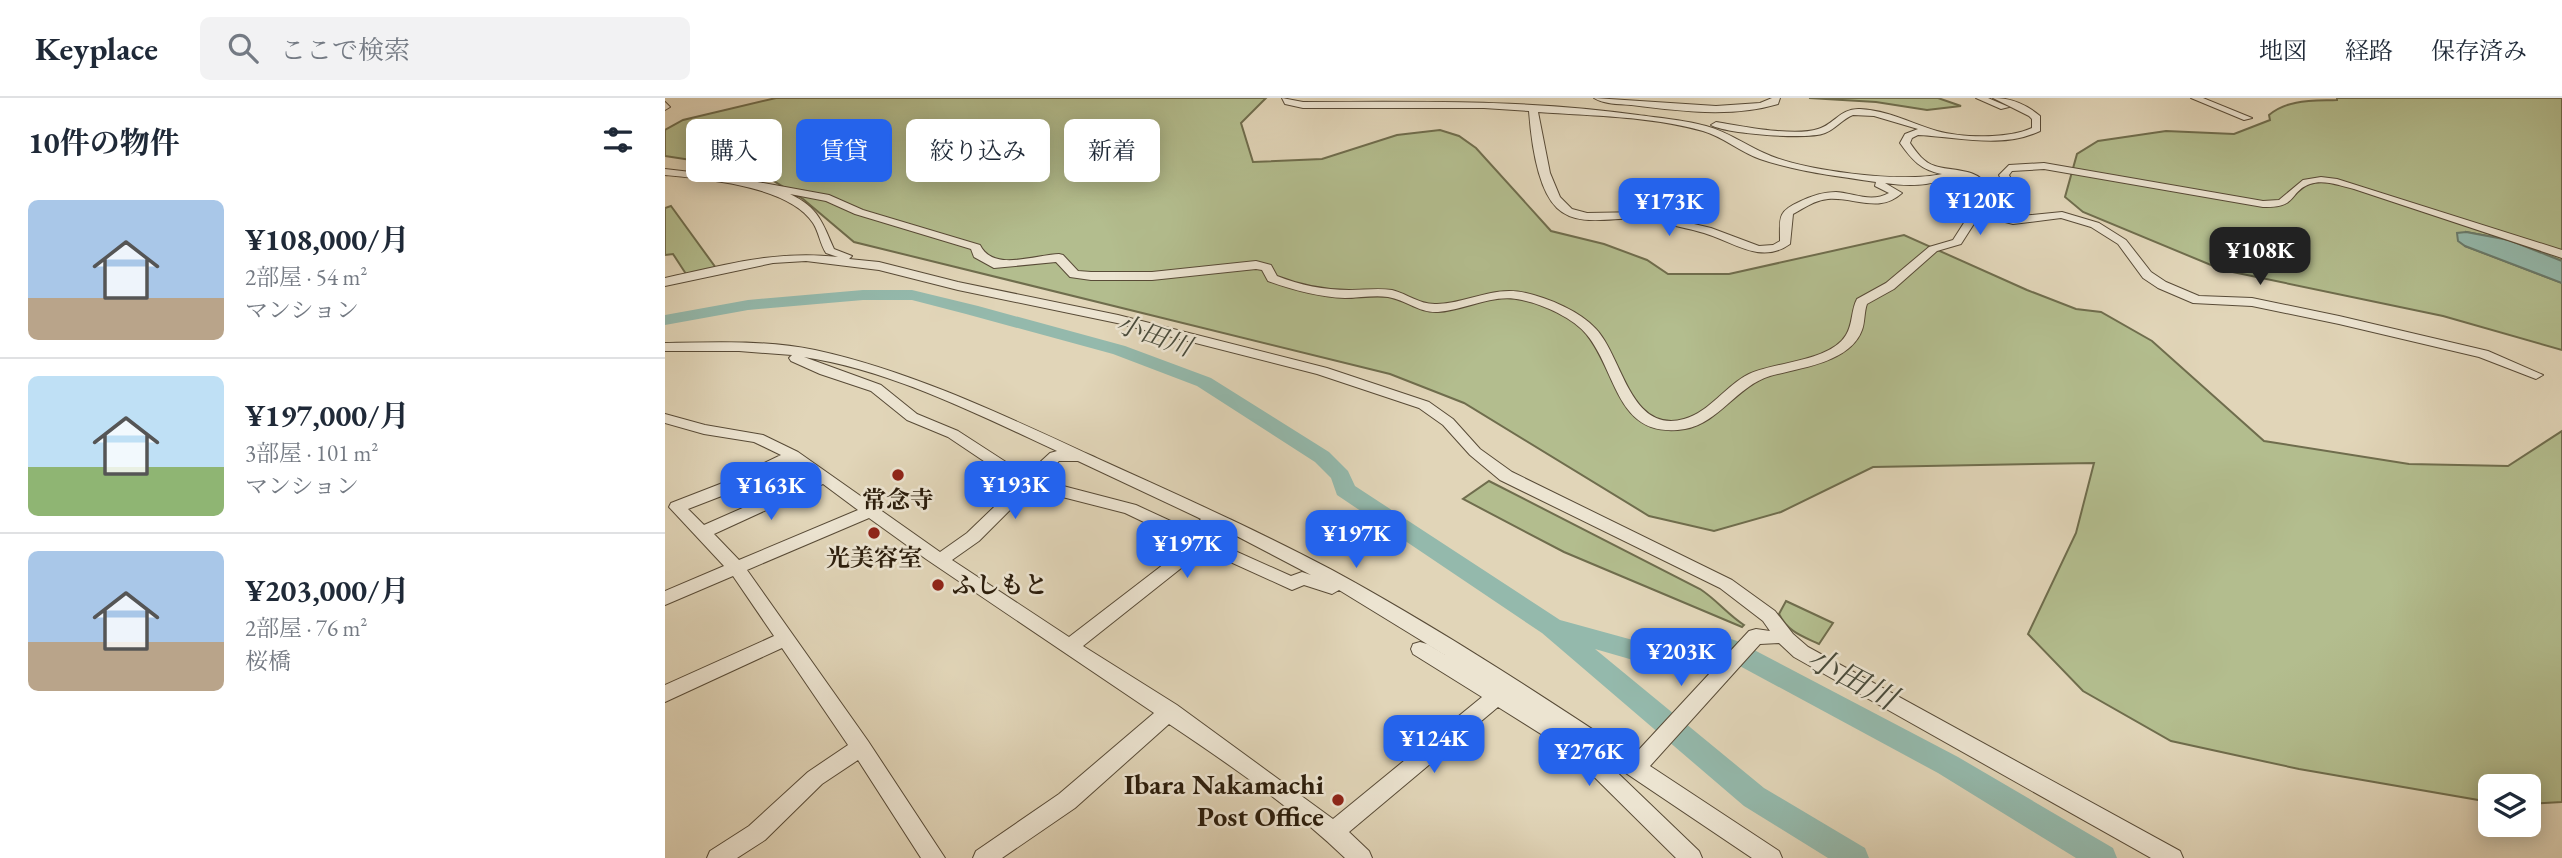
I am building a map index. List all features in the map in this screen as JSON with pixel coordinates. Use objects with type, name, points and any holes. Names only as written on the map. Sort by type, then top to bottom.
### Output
[{"type":"street","points":[[1286,98],[1288,103],[1303,105],[1537,103],[1691,125],[1729,137],[1761,156],[1805,169],[1867,178],[1924,181],[1938,180],[1953,174]]},
{"type":"street","points":[[1598,98],[1739,109],[1766,106],[1775,102],[1776,98]]},
{"type":"street","points":[[1980,98],[2036,120]]},
{"type":"street","points":[[1987,213],[1980,184],[1969,176],[1930,168],[1917,162],[1905,143],[1908,136],[1916,132],[2019,137],[2037,130],[2036,120],[2019,105],[1997,98]]},
{"type":"street","points":[[2195,98],[2247,118]]},
{"type":"street","points":[[1537,103],[1535,137],[1554,192],[1564,208],[1580,213],[1602,216],[1640,214],[1711,232],[1749,248],[1770,250],[1786,242],[1788,212],[1814,200],[1836,196],[1870,203],[1897,193],[1867,178]]},
{"type":"street","points":[[1659,120],[1764,132],[1813,133],[1827,130],[1845,114],[1856,113],[1889,116],[1933,131],[1958,136]]},
{"type":"street","points":[[754,187],[829,198],[859,212],[976,247],[978,255],[994,264],[1059,258],[1074,274],[1091,276],[1152,276],[1256,265],[1267,268],[1272,278],[1304,288],[1343,294],[1388,293],[1421,307],[1440,308],[1486,295],[1530,298],[1587,326],[1607,358],[1618,386],[1643,418],[1674,426],[1704,415],[1755,376],[1821,357],[1838,349],[1854,333],[1861,302],[1890,286],[1933,249],[1957,242],[1973,217],[1987,213],[2011,213],[2017,208],[2018,203],[2004,175],[2009,168],[2023,165],[2044,166],[2263,204],[2284,203],[2304,184],[2326,181],[2358,187],[2562,254]]},
{"type":"street","points":[[665,172],[711,176],[795,201],[818,221],[830,251],[876,262],[879,266]]},
{"type":"street","points":[[1987,213],[2013,221],[2062,215],[2095,225],[2122,242],[2147,275],[2170,289],[2197,300],[2252,302],[2339,320],[2483,354],[2536,375]]},
{"type":"street","points":[[665,282],[790,257],[879,266],[958,286],[1118,319],[1322,371],[1424,405],[1448,422],[1475,452],[1507,476],[1726,584],[1769,616],[1783,635],[1801,652],[2172,858]]},
{"type":"street","points":[[665,347],[764,347],[853,363],[902,380],[1082,457],[1235,529],[1355,592],[1575,745],[1691,858]]},
{"type":"street","points":[[764,347],[876,388],[912,417],[953,433],[1026,482],[1130,509],[1292,584],[1302,578],[1333,589],[1355,592]]},
{"type":"street","points":[[665,418],[704,429],[758,438],[793,455],[940,560],[1234,756],[1333,832],[1361,858]]},
{"type":"street","points":[[793,455],[726,488],[671,501],[736,567],[787,638],[934,858]]},
{"type":"street","points":[[940,560],[973,537],[1055,456],[1082,457]]},
{"type":"street","points":[[701,533],[825,477]]},
{"type":"street","points":[[1071,645],[1219,530],[1179,509],[1177,501]]},
{"type":"street","points":[[665,597],[872,510]]},
{"type":"street","points":[[1637,766],[1756,636],[1770,638],[1783,635]]},
{"type":"street","points":[[665,694],[787,638]]},
{"type":"street","points":[[1420,649],[1637,766],[1771,858]]},
{"type":"street","points":[[1333,832],[1501,693]]},
{"type":"street","points":[[984,858],[1067,801],[1170,711]]},
{"type":"street","points":[[718,858],[757,833],[821,772],[861,747]]},
{"type":"green space","points":[[776,98],[1266,98],[1241,123],[1253,162],[1322,159],[1397,135],[1440,130],[1459,136],[1476,148],[1551,231],[1604,244],[1647,260],[1668,274],[1729,274],[1904,235],[2027,290],[2076,309],[2101,312],[2152,341],[2264,441],[2409,464],[2508,466],[2562,431],[2562,802],[2541,803],[2541,774],[2478,774],[2478,800],[2299,769],[2171,741],[2083,691],[2028,634],[2076,533],[2094,463],[1873,467],[1781,512],[1714,531],[1649,516],[1464,403],[1390,374],[854,242],[803,199],[775,182],[782,182],[782,119],[687,119]]},
{"type":"green space","points":[[1809,98],[1938,98],[1961,106],[1927,110],[1876,102]]},
{"type":"green space","points":[[2337,98],[2562,98],[2562,261],[2509,240],[2466,232],[2465,246],[2562,283],[2562,350],[2443,316],[2223,270],[2083,212],[2065,197],[2077,154],[2098,141],[2166,131],[2234,134],[2270,120],[2269,115],[2284,106]]},
{"type":"green space","points":[[686,119],[686,159],[665,156],[665,130]]},
{"type":"green space","points":[[671,206],[716,268],[686,274],[673,254],[665,255],[665,208]]},
{"type":"green space","points":[[1489,481],[1700,589],[1744,625],[1742,627],[1564,552],[1463,499]]},
{"type":"green space","points":[[1786,601],[1833,623],[1819,644],[1796,633],[1783,620],[1779,614]]},
{"type":"water","points":[[2466,232],[2509,240],[2562,261],[2562,283],[2465,246],[2458,241],[2457,233]]},
{"type":"waterway","name":"小田川","points":[[665,320],[748,305],[863,295],[912,295],[1119,350],[1204,382],[1322,457],[1341,476],[1345,490],[1551,626],[1754,797],[1854,858]]},
{"type":"waterway","name":"小田川","points":[[1559,629],[1640,652],[1728,648],[1948,765],[2102,858]]},
{"type":"place","name":"常念寺","points":[[898,475]]},
{"type":"place","name":"光美容室","points":[[874,533]]},
{"type":"place","name":"ふしもと","points":[[938,585]]},
{"type":"place","name":"Ibara Nakamachi Post Office","points":[[1338,800]]}]
